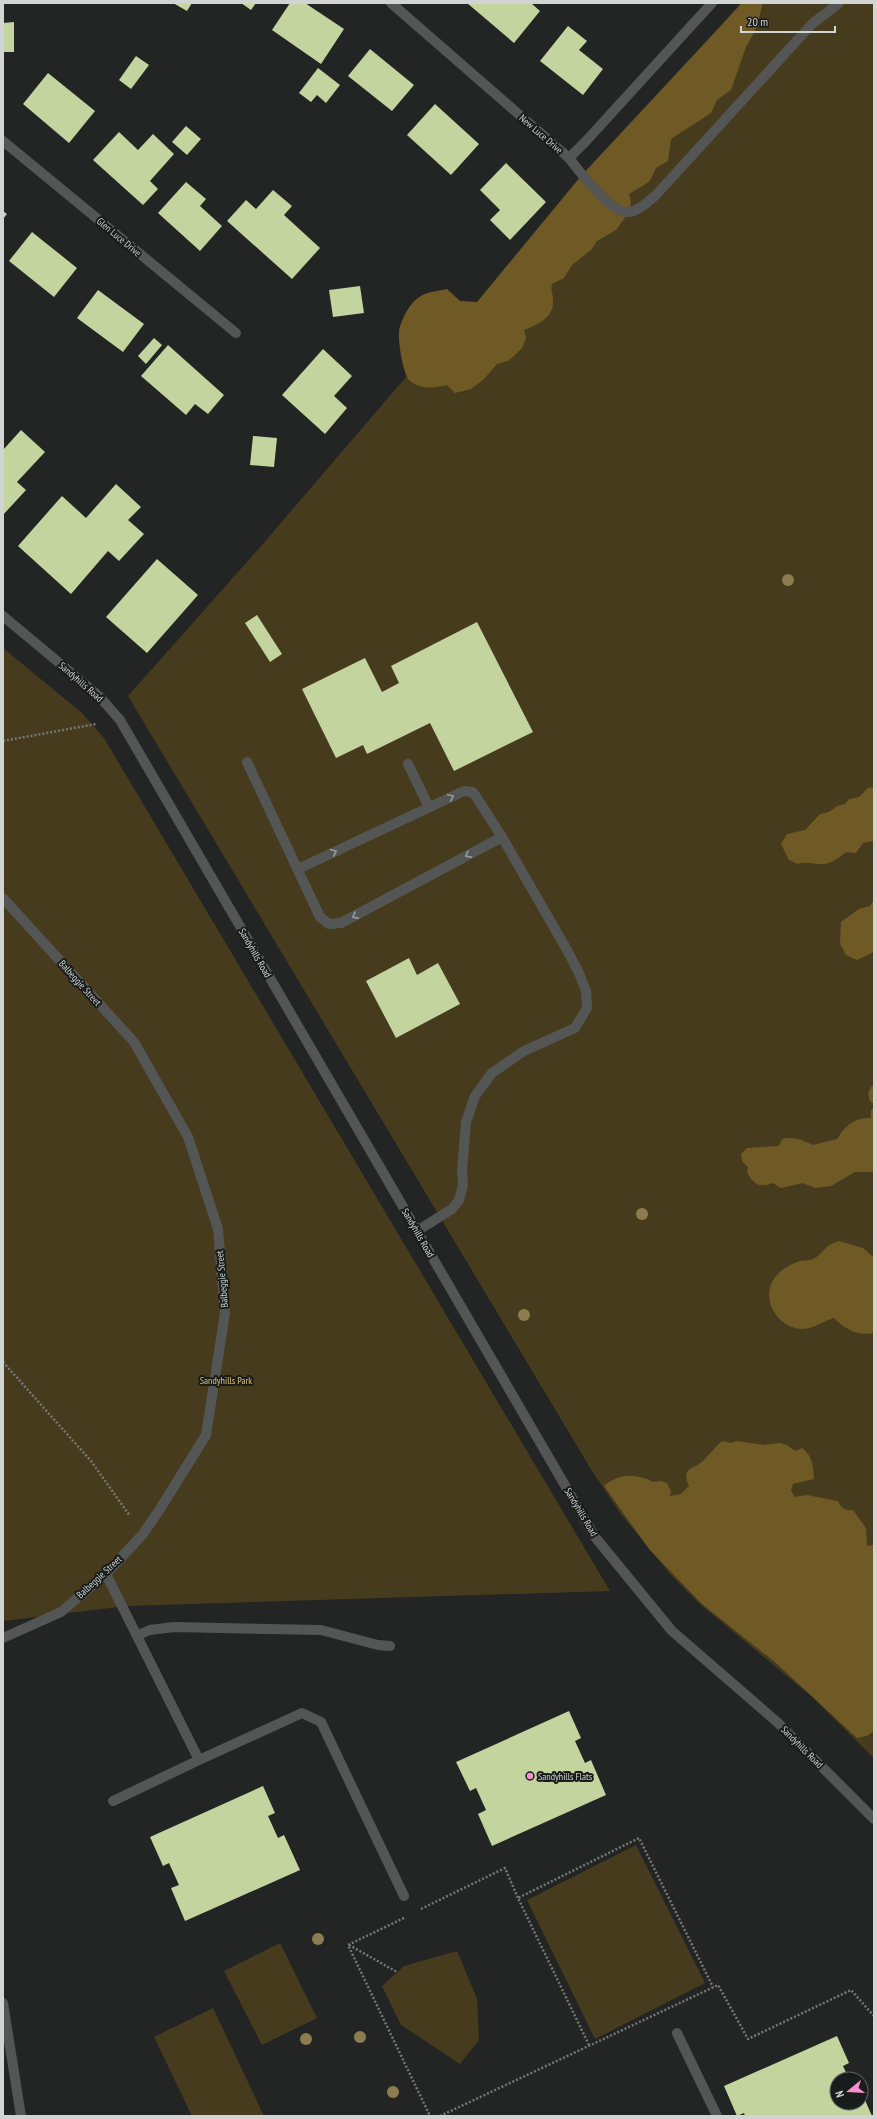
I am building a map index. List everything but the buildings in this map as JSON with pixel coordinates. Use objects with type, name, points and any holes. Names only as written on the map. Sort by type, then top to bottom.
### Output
[{"type":"street","name":"New Luce Drive","points":[[390,3],[569,158],[588,140],[712,3]]},
{"type":"street","points":[[569,158],[585,180],[610,204],[625,212],[636,210],[655,196],[812,24],[839,3]]},
{"type":"street","name":"Glen Luce Drive","points":[[3,141],[236,333]]},
{"type":"street","name":"Sandyhills Road","points":[[3,616],[99,696],[120,720],[595,1537],[672,1631],[777,1722],[874,1820]]},
{"type":"street","points":[[247,762],[320,917],[329,924],[341,924],[502,837]]},
{"type":"street","points":[[408,764],[429,807]]},
{"type":"street","points":[[298,869],[464,791],[473,792],[502,837],[579,973],[586,991],[587,1008],[575,1028],[524,1051],[492,1073],[475,1096],[466,1122],[462,1171],[463,1185],[459,1200],[452,1209],[417,1231]]},
{"type":"street","name":"Balbeggie Street","points":[[3,898],[134,1042],[188,1137],[218,1229],[225,1313],[206,1435],[160,1510],[143,1534],[106,1574],[61,1612],[3,1638]]},
{"type":"street","points":[[106,1574],[138,1635],[199,1760]]},
{"type":"street","points":[[138,1635],[150,1630],[174,1627],[321,1630],[378,1645],[390,1646]]},
{"type":"street","points":[[113,1801],[302,1713],[321,1722],[404,1896]]},
{"type":"street","points":[[3,2002],[21,2116]]},
{"type":"street","points":[[677,2034],[717,2116]]},
{"type":"path","points":[[3,741],[120,720]]},
{"type":"path","points":[[3,1362],[91,1461],[143,1534]]},
{"type":"path","points":[[518,1898],[639,1838],[714,1987]]},
{"type":"path","points":[[419,1910],[505,1868],[518,1898],[590,2045]]},
{"type":"path","points":[[348,1945],[405,1917]]},
{"type":"path","points":[[348,1945],[398,1972]]},
{"type":"path","points":[[348,1945],[430,2116]]},
{"type":"path","points":[[440,2116],[718,1985],[748,2039],[850,1990],[874,2016]]},
{"type":"green space","points":[[741,3],[874,3],[874,1758],[811,1696],[701,1605],[670,1574],[621,1514],[592,1471],[128,696],[261,546],[406,377],[477,302]]},
{"type":"green space","name":"Sandyhills Park","points":[[3,648],[82,713],[104,738],[610,1591],[126,1606],[3,1621]]},
{"type":"green space","points":[[636,1845],[705,1983],[595,2039],[527,1900]]},
{"type":"green space","points":[[280,1943],[317,2018],[262,2045],[224,1971]]},
{"type":"green space","points":[[457,1951],[477,1999],[479,2040],[460,2064],[401,2025],[382,1986],[404,1966]]},
{"type":"green space","points":[[213,2008],[264,2116],[192,2116],[154,2037]]},
{"type":"shaded area","points":[[742,3],[763,3],[756,29],[746,47],[731,90],[717,100],[711,113],[671,139],[668,161],[656,168],[649,182],[629,194],[631,201],[629,212],[616,230],[597,241],[591,250],[572,265],[564,278],[552,284],[551,289],[553,303],[550,313],[539,323],[524,330],[526,338],[522,348],[508,361],[497,364],[484,379],[471,389],[455,393],[447,385],[422,387],[409,380],[401,357],[399,332],[403,318],[411,304],[424,294],[447,289],[460,301],[477,302],[581,176]]},
{"type":"shaded area","points":[[874,787],[874,841],[863,843],[856,853],[846,852],[835,860],[826,864],[798,864],[789,860],[781,844],[787,834],[805,830],[820,814],[829,812],[837,806],[845,804],[849,799],[859,797],[868,788]]},
{"type":"shaded area","points":[[874,900],[874,952],[857,960],[846,955],[840,944],[841,922],[859,909],[870,906]]},
{"type":"shaded area","points":[[874,1086],[874,1104],[870,1101],[868,1094],[871,1087]]},
{"type":"shaded area","points":[[874,1106],[874,1172],[855,1172],[831,1186],[815,1188],[803,1183],[781,1188],[773,1183],[764,1185],[757,1184],[752,1180],[747,1172],[748,1167],[742,1161],[741,1154],[747,1148],[779,1146],[782,1139],[786,1138],[798,1139],[813,1145],[837,1139],[843,1130],[851,1123],[860,1119],[871,1118],[871,1111]]},
{"type":"shaded area","points":[[839,1241],[863,1248],[872,1256],[874,1255],[874,1333],[857,1333],[847,1329],[834,1318],[806,1329],[792,1327],[784,1323],[772,1308],[769,1299],[773,1281],[779,1273],[787,1267],[799,1261],[815,1258],[827,1247]]},
{"type":"shaded area","points":[[722,1441],[731,1443],[737,1441],[764,1445],[779,1443],[787,1445],[795,1451],[802,1448],[806,1451],[810,1458],[813,1466],[814,1479],[793,1484],[791,1491],[795,1497],[807,1495],[838,1501],[840,1506],[848,1510],[853,1510],[866,1528],[867,1546],[874,1546],[874,1731],[867,1736],[857,1738],[776,1663],[702,1604],[649,1549],[604,1486],[621,1477],[634,1476],[653,1482],[661,1481],[667,1483],[671,1491],[670,1496],[681,1494],[689,1486],[686,1475],[687,1472],[704,1460]]},
{"type":"place","name":"Sandyhills Flats","points":[[530,1776]]}]
